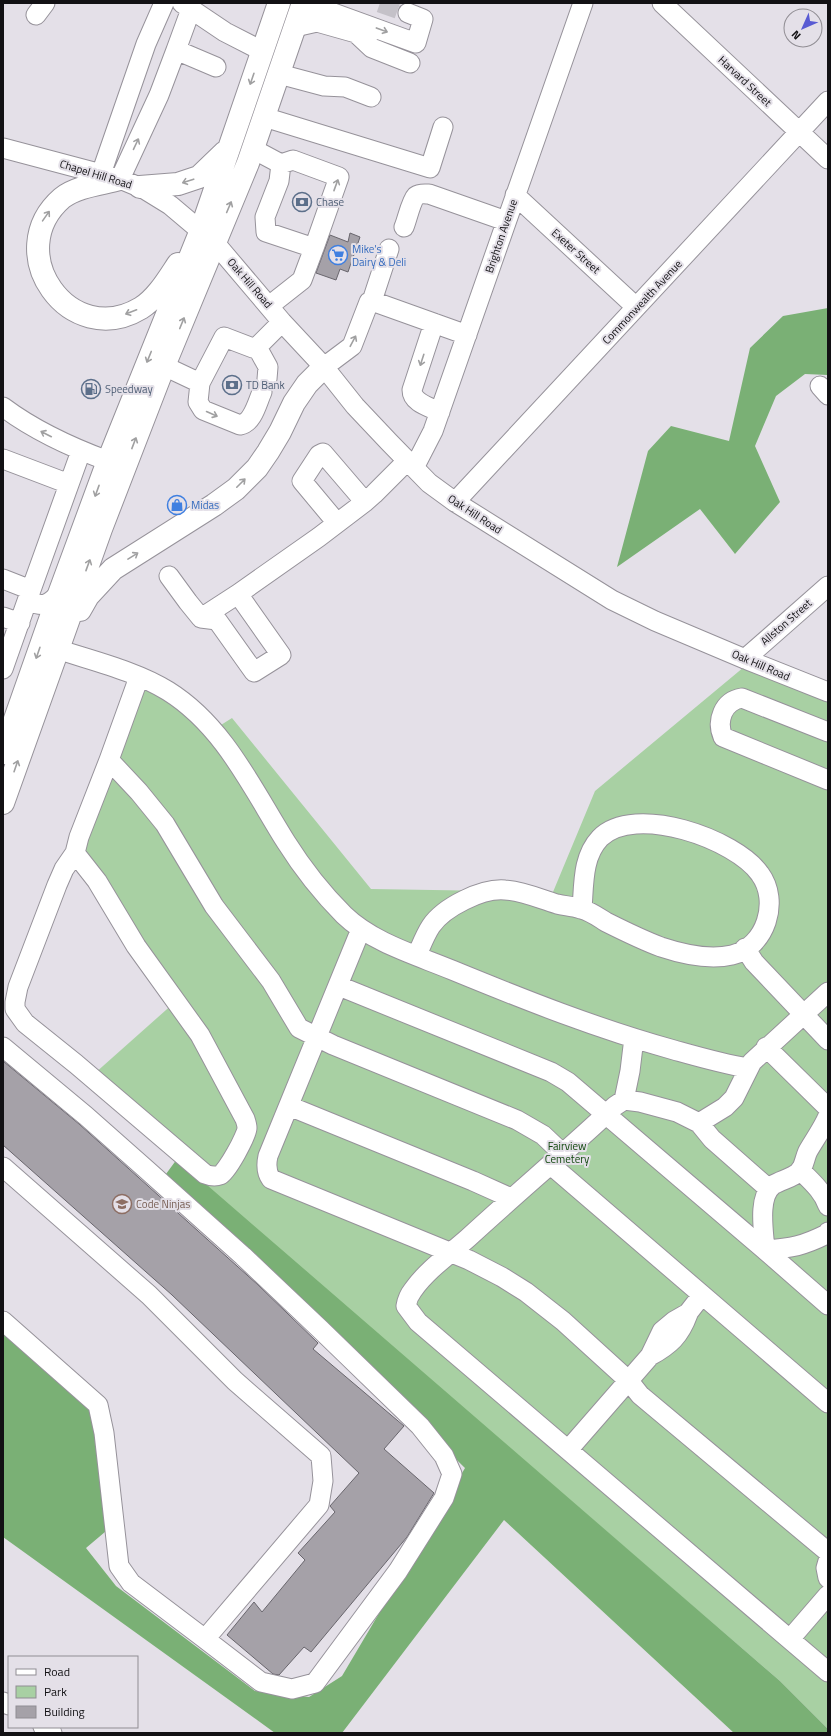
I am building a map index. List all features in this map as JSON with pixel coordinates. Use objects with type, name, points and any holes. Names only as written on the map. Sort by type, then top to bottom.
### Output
[{"type":"highway","points":[[3,803],[101,528],[164,366],[208,236],[229,148],[279,3]]},
{"type":"highway","points":[[4,745],[37,605],[59,594],[108,461],[208,236],[253,149],[302,3]]},
{"type":"highway","points":[[140,187],[178,184],[199,178],[229,148]]},
{"type":"highway","points":[[110,177],[63,197],[53,207],[39,228],[36,250],[37,264],[41,276],[46,286],[68,308],[81,314],[99,318],[112,317],[141,308],[208,236]]},
{"type":"highway","points":[[57,649],[88,596],[112,568],[214,505],[236,489],[257,468],[280,432],[294,403],[307,384],[324,368]]},
{"type":"street","points":[[110,177],[146,44],[164,3]]},
{"type":"street","points":[[306,3],[416,43],[415,12]]},
{"type":"street","name":"Brighton Avenue","points":[[201,618],[238,594],[365,502],[411,464],[430,437],[583,3]]},
{"type":"street","name":"Harvard Street","points":[[662,3],[828,159]]},
{"type":"street","points":[[110,177],[159,95],[192,7],[225,32],[262,51]]},
{"type":"street","points":[[295,27],[317,22],[356,33],[372,48],[410,63]]},
{"type":"street","points":[[176,50],[216,67]]},
{"type":"street","points":[[279,74],[324,86],[345,87],[371,97]]},
{"type":"street","name":"Commonwealth Avenue","points":[[455,502],[828,102]]},
{"type":"street","points":[[264,117],[430,168],[443,127]]},
{"type":"street","name":"Chapel Hill Road","points":[[3,148],[110,177],[140,187],[170,205],[208,236]]},
{"type":"street","points":[[253,149],[281,164],[293,160],[339,177],[302,280],[269,306]]},
{"type":"street","points":[[281,164],[279,181],[265,217],[266,232],[314,248]]},
{"type":"street","points":[[404,227],[416,195],[422,193],[429,194],[506,221]]},
{"type":"street","name":"Exeter Street","points":[[515,196],[636,307]]},
{"type":"street","name":"Oak Hill Road","points":[[208,236],[324,368],[355,406],[429,482],[455,502],[612,600],[655,621],[828,692]]},
{"type":"street","points":[[324,368],[352,346],[370,302],[372,301],[389,249]]},
{"type":"street","points":[[372,301],[467,335]]},
{"type":"street","points":[[257,347],[268,368],[264,385],[249,421],[240,425],[203,410],[198,402],[200,383],[224,337],[252,348],[257,347],[282,322]]},
{"type":"street","points":[[434,323],[412,390],[412,396],[416,401],[440,412]]},
{"type":"street","points":[[164,366],[200,383]]},
{"type":"street","points":[[3,407],[25,423],[81,451],[108,461]]},
{"type":"street","points":[[3,669],[12,620],[37,605],[69,484],[81,451]]},
{"type":"street","points":[[337,523],[302,481],[319,455],[324,453],[365,502]]},
{"type":"street","points":[[3,459],[69,484]]},
{"type":"street","points":[[169,576],[201,618],[217,620],[254,672],[281,655],[238,594]]},
{"type":"street","points":[[3,579],[37,605]]},
{"type":"street","name":"Allston Street","points":[[745,659],[828,586]]},
{"type":"street","points":[[57,649],[139,677],[167,691],[188,706],[220,740],[240,766],[287,844],[308,874],[343,914],[361,929],[417,955],[584,1022],[730,1066],[748,1068]]},
{"type":"street","points":[[139,677],[75,853],[59,880],[18,987],[14,1002],[20,1018],[205,1174],[212,1177],[219,1176],[226,1171],[248,1129]]},
{"type":"street","points":[[828,732],[742,698],[736,699],[728,704],[722,714],[720,723],[720,730],[723,737],[828,780]]},
{"type":"street","points":[[109,760],[166,824],[214,906],[271,981],[299,1028],[333,1045],[517,1120],[543,1135],[557,1159],[702,1295],[828,1403]]},
{"type":"street","points":[[417,955],[430,926],[440,916],[452,907],[478,894],[489,891],[504,889],[582,909],[645,941],[680,952],[718,956],[732,955],[745,948],[757,938],[765,925],[770,901],[762,875],[753,865],[729,848],[697,834],[673,827],[646,823],[628,824],[614,828],[602,836],[592,849],[586,863],[582,909]]},
{"type":"street","points":[[75,853],[97,881],[136,946],[200,1035],[245,1119],[248,1129],[273,1144]]},
{"type":"street","points":[[361,929],[339,986],[268,1156],[266,1166],[271,1180],[470,1260],[526,1292],[563,1321],[629,1381],[640,1395],[828,1552]]},
{"type":"street","points":[[745,948],[754,962],[828,1040]]},
{"type":"street","points":[[339,986],[551,1072],[568,1082],[828,1305]]},
{"type":"street","points":[[699,1123],[725,1107],[734,1098],[752,1062],[802,1014],[828,992]]},
{"type":"street","points":[[634,1038],[630,1071],[624,1100],[606,1114],[557,1159],[511,1198],[413,1289],[407,1299],[406,1306],[418,1322],[828,1672]]},
{"type":"street","points":[[3,1047],[86,1116],[243,1256],[420,1426],[444,1456],[452,1474],[444,1498],[398,1571],[315,1683],[292,1689],[261,1682],[131,1583],[119,1566],[104,1433],[98,1405],[3,1321]]},
{"type":"street","points":[[765,1250],[763,1208],[769,1189],[800,1170],[808,1151],[827,1120],[766,1048]]},
{"type":"street","points":[[624,1100],[640,1102],[677,1112],[699,1123],[712,1139],[769,1189]]},
{"type":"street","points":[[289,1106],[511,1198]]},
{"type":"street","points":[[3,1167],[149,1295],[235,1381],[321,1456],[323,1481],[319,1505],[205,1639]]},
{"type":"street","points":[[800,1170],[815,1184],[826,1200],[828,1206]]},
{"type":"street","points":[[765,1250],[794,1248],[810,1243],[828,1233]]},
{"type":"street","points":[[568,1450],[650,1356],[662,1331],[688,1312],[702,1295]]},
{"type":"street","points":[[828,1561],[826,1568],[828,1578]]},
{"type":"street","points":[[790,1639],[828,1595]]},
{"type":"green space","points":[[828,308],[828,375],[805,374],[776,396],[755,446],[780,502],[735,554],[700,509],[617,567],[648,451],[671,426],[729,441],[750,348],[783,316]]},
{"type":"green space","name":"Fairview Cemetery","points":[[750,662],[828,694],[828,1729],[780,1681],[85,1082],[175,1002],[71,851],[135,675],[213,730],[232,718],[371,889],[553,892],[595,791]]},
{"type":"green space","points":[[177,1159],[780,1681],[828,1729],[828,1733],[734,1733],[504,1520],[342,1733],[275,1733],[3,1537],[3,1332],[96,1410],[112,1526],[86,1548],[116,1586],[255,1691],[309,1697],[342,1676],[465,1468],[166,1174]]},
{"type":"building","name":"Mike's Dairy & Deli","points":[[350,233],[360,237],[348,272],[340,269],[336,280],[316,273],[330,235],[348,242]]},
{"type":"building","points":[[3,1061],[79,1124],[257,1284],[318,1343],[313,1349],[404,1426],[384,1449],[434,1493],[407,1537],[311,1652],[304,1647],[279,1675],[273,1674],[227,1635],[254,1602],[262,1612],[305,1560],[298,1553],[335,1512],[330,1506],[359,1473],[172,1295],[3,1145]]},
{"type":"tunnel","points":[[380,3],[408,13]]},
{"type":"place","name":"Chase","points":[[302,202]]},
{"type":"place","name":"Mike's Dairy & Deli","points":[[338,255]]},
{"type":"place","name":"TD Bank","points":[[232,385]]},
{"type":"place","name":"Speedway","points":[[91,389]]},
{"type":"place","name":"Midas","points":[[177,505]]},
{"type":"place","name":"Code Ninjas","points":[[122,1204]]}]
